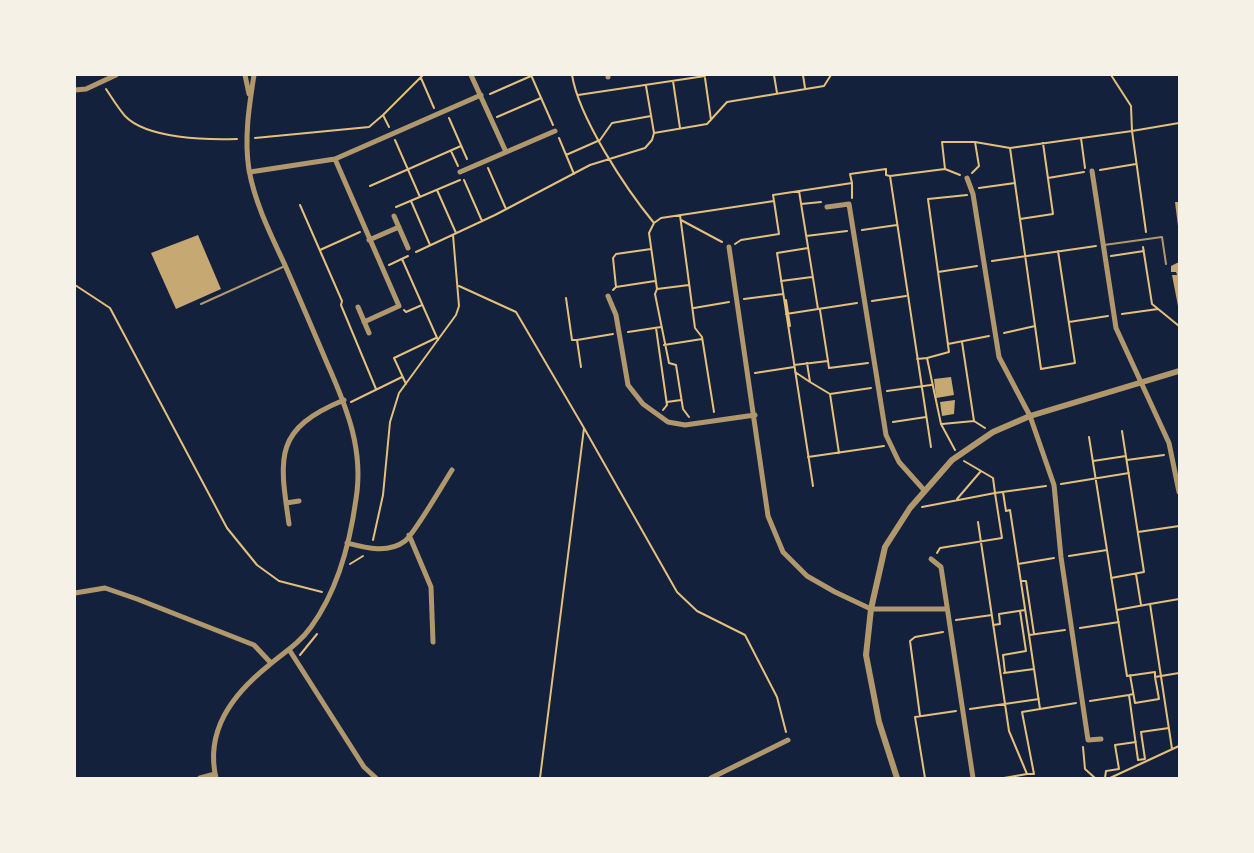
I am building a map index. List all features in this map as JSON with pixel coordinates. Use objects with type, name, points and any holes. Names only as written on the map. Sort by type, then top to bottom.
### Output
[{"type":"street","points":[[75,90],[102,83],[116,75]]},
{"type":"street","points":[[245,75],[250,102]]},
{"type":"street","points":[[200,778],[216,776],[212,753],[217,726],[225,711],[271,663],[290,651],[310,629],[330,594],[347,543],[358,476],[355,437],[344,402],[260,210],[250,172],[246,150],[254,75]]},
{"type":"street","points":[[471,75],[506,152]]},
{"type":"street","points":[[250,172],[335,159],[437,113],[481,97]]},
{"type":"street","points":[[460,172],[555,131]]},
{"type":"street","points":[[335,159],[399,306],[364,322]]},
{"type":"street","points":[[1089,171],[1104,245],[1116,327],[1172,454],[1179,492]]},
{"type":"street","points":[[968,178],[999,357],[1030,416],[1054,484],[1061,557],[1088,740],[1101,739]]},
{"type":"street","points":[[827,207],[849,204],[883,423],[890,446],[905,471],[924,490]]},
{"type":"street","points":[[393,213],[408,248]]},
{"type":"street","points":[[369,240],[399,227]]},
{"type":"street","points":[[729,247],[768,516],[783,552],[807,576],[871,609],[947,609]]},
{"type":"street","points":[[608,296],[616,315],[628,385],[635,397],[658,416],[676,424],[694,424],[755,415]]},
{"type":"street","points":[[358,307],[369,333]]},
{"type":"street","points":[[897,778],[879,722],[866,655],[871,609],[885,547],[924,490],[952,460],[993,432],[1030,416],[1179,371]]},
{"type":"street","points":[[289,524],[283,459],[290,438],[306,418],[344,402]]},
{"type":"street","points":[[347,543],[371,550],[389,548],[406,541],[452,470]]},
{"type":"street","points":[[286,503],[299,501]]},
{"type":"street","points":[[409,535],[431,587],[433,642]]},
{"type":"street","points":[[931,559],[942,567],[973,778]]},
{"type":"street","points":[[75,593],[105,588],[137,598],[254,645],[271,663]]},
{"type":"street","points":[[290,651],[364,767],[376,778]]},
{"type":"street","points":[[711,778],[788,740]]},
{"type":"lane","points":[[1104,245],[1162,237],[1166,264]]},
{"type":"lane","points":[[201,304],[285,266]]},
{"type":"path","points":[[572,75],[578,95],[600,140],[639,204],[654,223]]},
{"type":"path","points":[[774,75],[777,93]]},
{"type":"path","points":[[803,75],[805,88]]},
{"type":"path","points":[[654,133],[707,124],[728,102],[824,86],[831,75]]},
{"type":"path","points":[[1111,75],[1131,106],[1132,131],[1147,239]]},
{"type":"path","points":[[383,114],[422,76],[437,113]]},
{"type":"path","points":[[481,97],[531,76]]},
{"type":"path","points":[[578,95],[705,76],[711,120]]},
{"type":"path","points":[[673,81],[680,128]]},
{"type":"path","points":[[634,82],[635,87]]},
{"type":"path","points":[[102,83],[126,117],[141,125],[177,137],[237,139]]},
{"type":"path","points":[[382,268],[610,157],[645,148],[654,133],[646,85]]},
{"type":"path","points":[[491,119],[541,98]]},
{"type":"path","points":[[445,110],[471,168]]},
{"type":"path","points":[[566,155],[600,140],[612,123],[651,116]]},
{"type":"path","points":[[945,169],[942,142],[975,142],[1010,148],[1179,123]]},
{"type":"path","points":[[1081,138],[1089,171]]},
{"type":"path","points":[[849,204],[853,194],[850,174],[886,169],[886,175],[890,176],[945,169],[968,178],[979,166],[975,142]]},
{"type":"path","points":[[1020,219],[1053,214],[1043,143]]},
{"type":"path","points":[[370,186],[461,146]]},
{"type":"path","points":[[1010,148],[1041,369],[1075,363],[1058,251]]},
{"type":"path","points":[[451,151],[482,221]]},
{"type":"path","points":[[485,161],[506,209]]},
{"type":"path","points":[[1048,177],[1136,164]]},
{"type":"path","points":[[890,176],[906,296],[931,447]]},
{"type":"path","points":[[393,213],[411,201],[463,178]]},
{"type":"path","points":[[681,220],[729,247],[741,240],[779,234],[773,195],[852,183]]},
{"type":"path","points":[[927,358],[947,354],[948,344],[928,199],[1015,183]]},
{"type":"path","points":[[349,565],[371,550],[383,495],[390,422],[399,393],[456,315],[459,286],[455,234],[437,190]]},
{"type":"path","points":[[799,191],[829,368],[873,362]]},
{"type":"path","points":[[411,201],[430,245]]},
{"type":"path","points":[[694,424],[683,410],[676,365],[669,363],[663,345],[649,233],[654,223],[661,218],[774,201]]},
{"type":"path","points":[[801,204],[822,201],[827,207]]},
{"type":"path","points":[[300,205],[376,390]]},
{"type":"path","points":[[680,214],[695,328],[702,339],[716,421]]},
{"type":"path","points":[[320,250],[365,230]]},
{"type":"path","points":[[1142,240],[1152,304],[1179,326]]},
{"type":"path","points":[[938,272],[1025,256],[1104,245]]},
{"type":"path","points":[[808,248],[777,253],[813,486]]},
{"type":"path","points":[[616,287],[613,258],[616,254],[651,249]]},
{"type":"path","points":[[1105,257],[1144,251]]},
{"type":"path","points":[[402,258],[438,339]]},
{"type":"path","points":[[781,281],[812,277]]},
{"type":"path","points":[[608,296],[616,287],[656,281]]},
{"type":"path","points":[[75,285],[110,308],[227,528],[257,565],[279,581],[330,594]]},
{"type":"path","points":[[657,289],[689,285]]},
{"type":"path","points":[[459,286],[516,312],[677,592],[697,611],[745,635],[777,697],[788,740]]},
{"type":"path","points":[[787,314],[906,296]]},
{"type":"path","points":[[566,298],[572,340],[577,339],[581,367]]},
{"type":"path","points":[[786,300],[790,326]]},
{"type":"path","points":[[399,306],[406,312],[422,305]]},
{"type":"path","points":[[948,344],[1035,326]]},
{"type":"path","points":[[656,328],[667,402],[658,416]]},
{"type":"path","points":[[406,384],[394,358],[438,339]]},
{"type":"path","points":[[663,345],[702,339]]},
{"type":"path","points":[[962,342],[974,422]]},
{"type":"path","points":[[749,374],[828,361]]},
{"type":"path","points":[[807,363],[810,382]]},
{"type":"path","points":[[795,372],[830,394],[931,385]]},
{"type":"path","points":[[344,402],[402,377]]},
{"type":"path","points":[[830,394],[839,453]]},
{"type":"path","points":[[667,402],[681,400]]},
{"type":"path","points":[[883,423],[926,417]]},
{"type":"path","points":[[941,424],[974,422],[993,432]]},
{"type":"path","points":[[540,778],[584,428]]},
{"type":"path","points":[[1112,578],[1144,572],[1122,431]]},
{"type":"path","points":[[1089,437],[1127,676],[1130,675],[1155,672],[1159,699],[1135,703],[1130,675]]},
{"type":"path","points":[[808,457],[890,446]]},
{"type":"path","points":[[1093,461],[1172,454]]},
{"type":"path","points":[[957,499],[981,471]]},
{"type":"path","points":[[931,559],[940,548],[1002,538],[995,493],[1129,473]]},
{"type":"path","points":[[1003,492],[1006,511],[1010,510],[1040,709]]},
{"type":"path","points":[[978,522],[1009,731],[1027,774]]},
{"type":"path","points":[[1138,532],[1179,526]]},
{"type":"path","points":[[1018,564],[1107,550]]},
{"type":"path","points":[[1136,574],[1141,605]]},
{"type":"path","points":[[1021,581],[1026,580],[1034,634]]},
{"type":"path","points":[[1117,610],[1179,599]]},
{"type":"path","points":[[1150,603],[1172,749]]},
{"type":"path","points":[[993,626],[1000,624],[999,614],[1025,610]]},
{"type":"path","points":[[1005,673],[1003,655],[1026,651],[1020,611]]},
{"type":"path","points":[[960,620],[992,615]]},
{"type":"path","points":[[1029,635],[1119,622]]},
{"type":"path","points":[[296,660],[319,630]]},
{"type":"path","points":[[920,716],[910,641],[915,637],[951,631]]},
{"type":"path","points":[[1000,674],[1034,669]]},
{"type":"path","points":[[1155,677],[1179,674]]},
{"type":"path","points":[[1129,694],[1138,760],[1146,760]]},
{"type":"path","points":[[1005,778],[1034,774],[1022,712],[1133,694]]},
{"type":"path","points":[[1146,760],[1141,732],[1169,728]]},
{"type":"path","points":[[1088,740],[1082,749],[1085,769],[1095,778]]},
{"type":"path","points":[[1105,778],[1106,771],[1119,769],[1115,745],[1136,742]]},
{"type":"path","points":[[1110,778],[1179,746]]},
{"type":"building","points":[[1175,202],[1179,202],[1179,226],[1178,226]]},
{"type":"building","points":[[198,235],[221,289],[176,309],[151,253]]},
{"type":"building","points":[[1179,262],[1178,306],[1172,275],[1177,275],[1176,272],[1171,272],[1171,266]]},
{"type":"building","points":[[951,377],[954,395],[936,398],[934,379]]},
{"type":"building","points":[[955,400],[954,414],[942,416],[940,402]]}]
